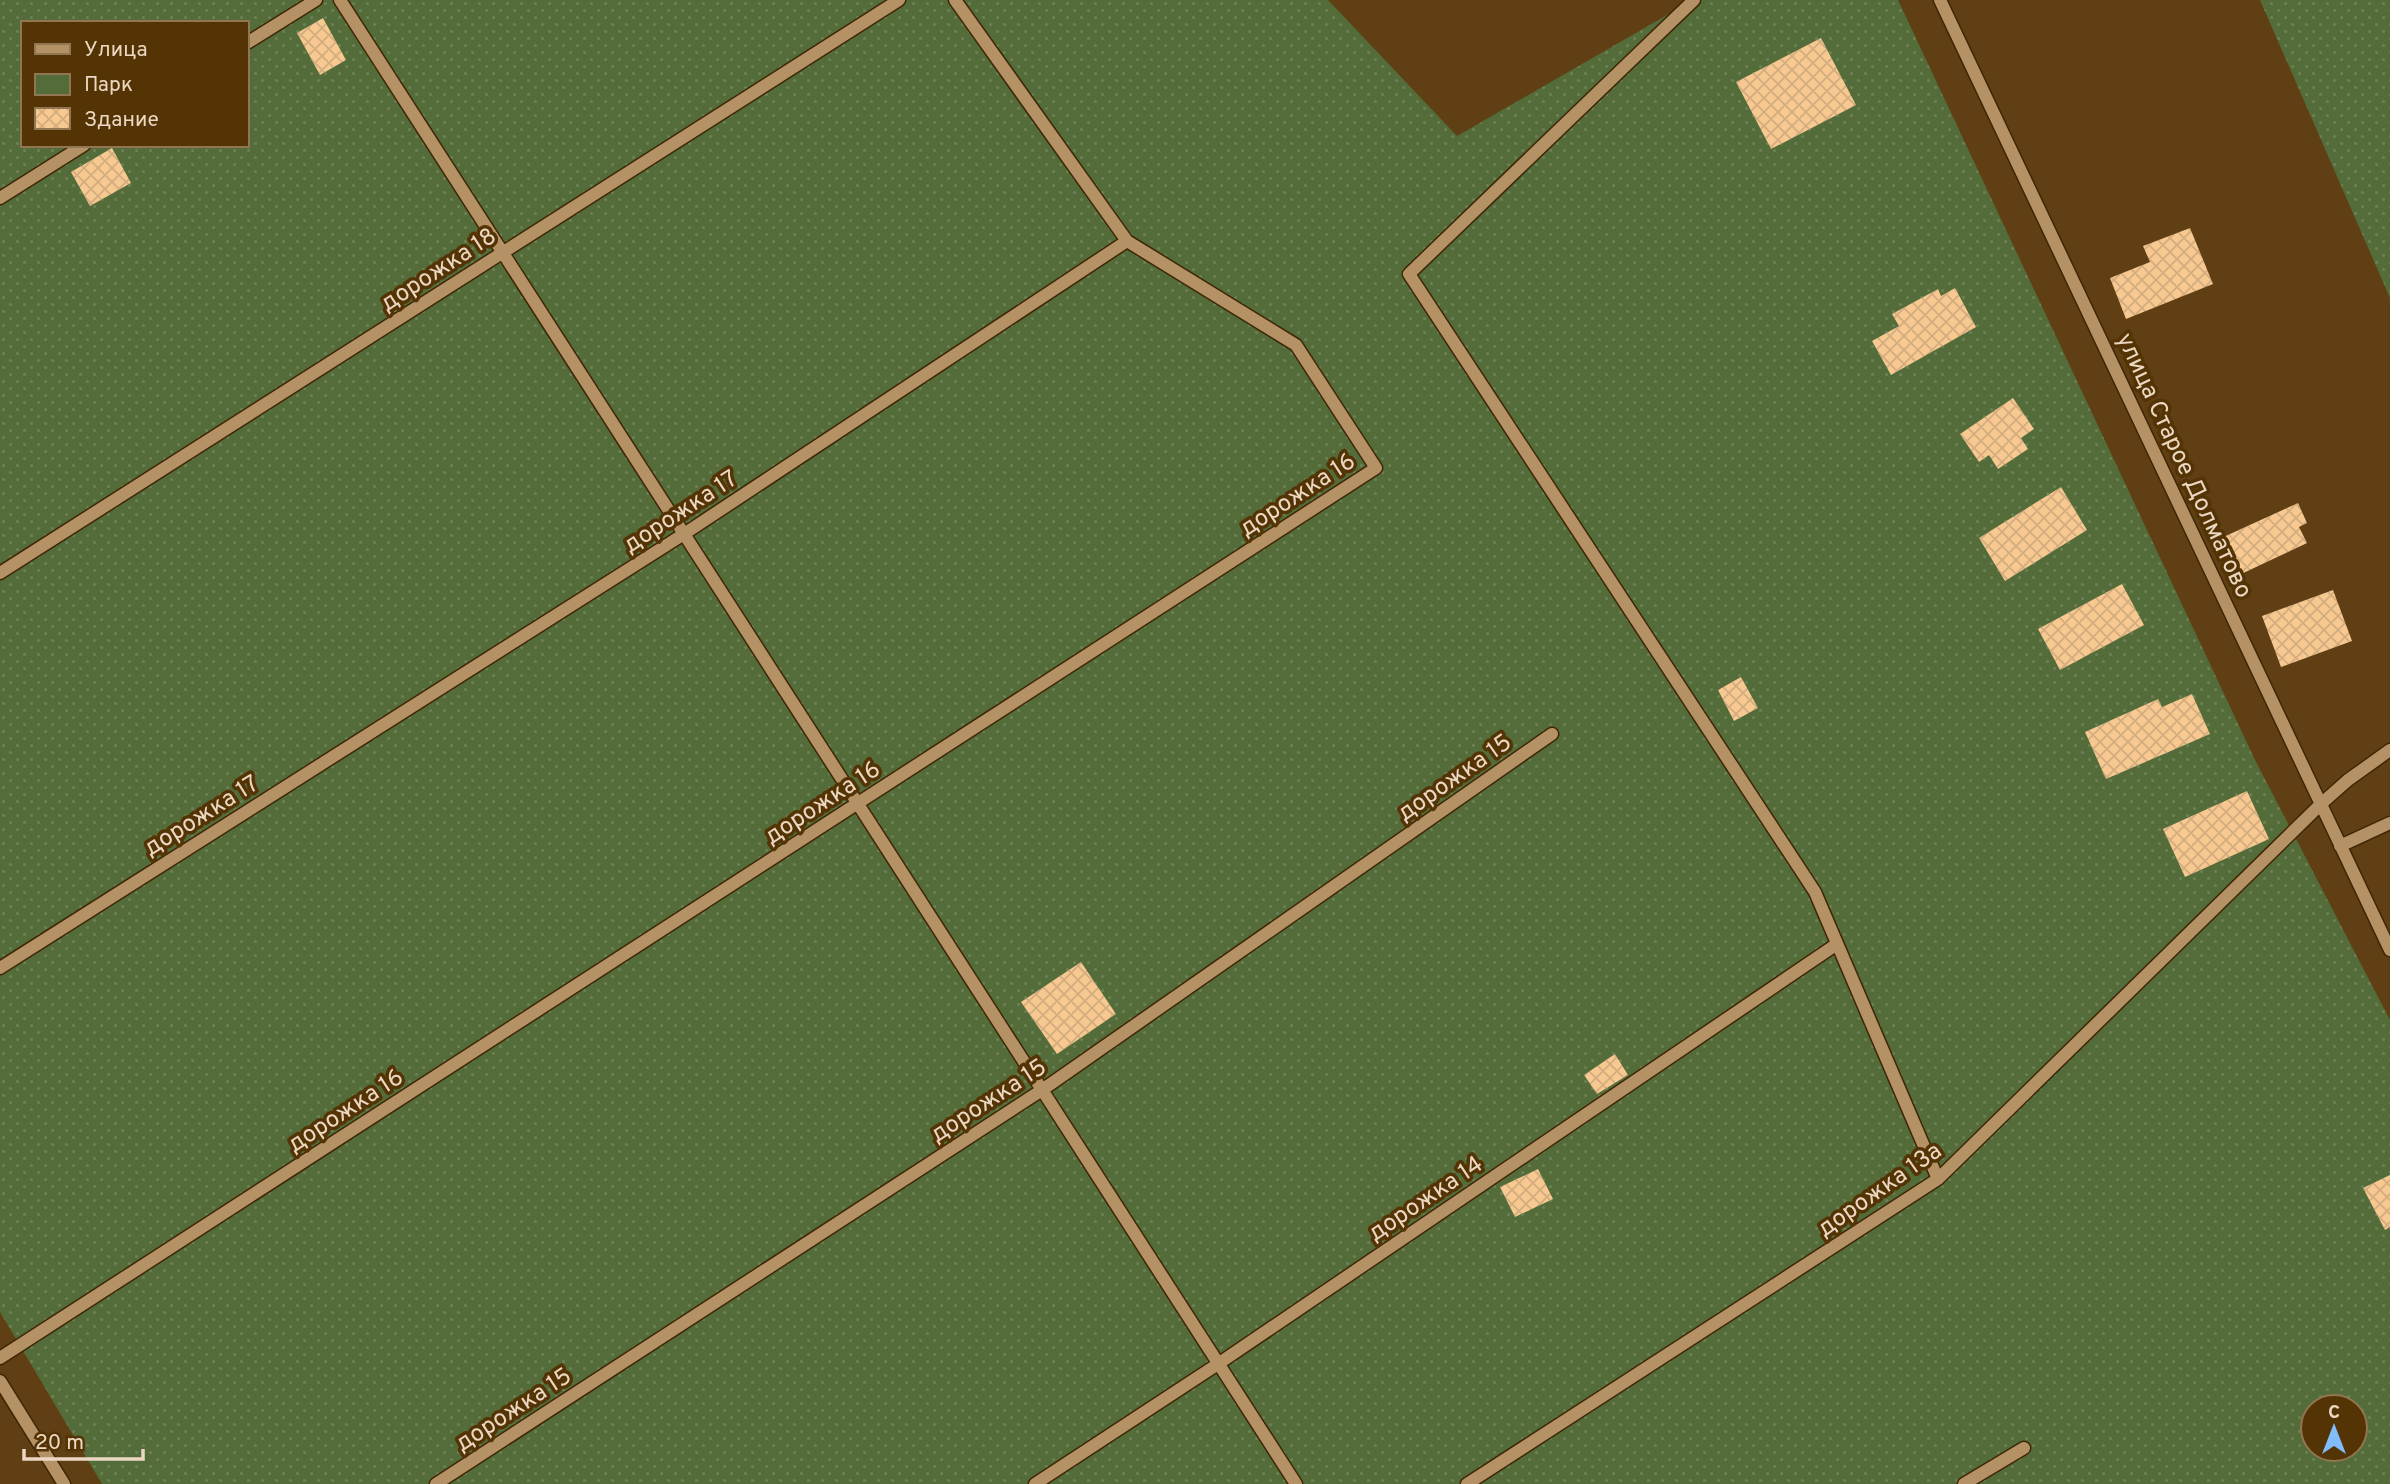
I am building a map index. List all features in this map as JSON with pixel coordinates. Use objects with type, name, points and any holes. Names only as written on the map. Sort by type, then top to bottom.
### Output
[{"type":"street","points":[[248,42],[316,0]]},
{"type":"street","points":[[340,0],[1296,1484]]},
{"type":"street","name":"дорожка 18","points":[[0,573],[899,0]]},
{"type":"street","points":[[955,0],[1127,241]]},
{"type":"street","points":[[1694,0],[1409,274],[1815,892],[1938,1179]]},
{"type":"street","name":"улица Старое Долматово","points":[[1940,0],[2390,950]]},
{"type":"street","points":[[0,198],[81,147]]},
{"type":"street","name":"дорожка 17","points":[[0,968],[684,534],[1127,241]]},
{"type":"street","name":"дорожка 16","points":[[0,1358],[1376,468],[1296,345],[1127,241]]},
{"type":"street","name":"дорожка 15","points":[[436,1484],[1042,1090],[1552,734]]},
{"type":"street","name":"дорожка 13а","points":[[1467,1484],[1938,1179],[2322,803],[2348,780],[2390,750]]},
{"type":"street","points":[[2340,846],[2390,823]]},
{"type":"street","name":"дорожка 14","points":[[1035,1484],[1218,1364],[1837,944]]},
{"type":"street","points":[[0,1381],[64,1484]]},
{"type":"street","points":[[1964,1484],[2024,1448]]},
{"type":"green space","points":[[0,0],[1328,0],[1457,136],[1693,0],[1898,0],[2256,762],[2390,1020],[2390,1484],[102,1484],[0,1312]]},
{"type":"green space","points":[[2260,0],[2390,0],[2390,298]]},
{"type":"building","points":[[323,18],[346,60],[320,75],[297,33]]},
{"type":"building","points":[[1821,38],[1856,105],[1771,149],[1736,82]]},
{"type":"building","points":[[112,148],[131,183],[90,206],[71,172]]},
{"type":"building","points":[[2190,228],[2213,284],[2126,319],[2110,278],[2150,262],[2143,246]]},
{"type":"building","points":[[1955,288],[1976,327],[1891,375],[1872,341],[1899,326],[1892,314],[1938,289],[1941,296]]},
{"type":"building","points":[[2013,398],[2034,429],[2021,438],[2028,449],[1998,469],[1989,455],[1979,462],[1960,434]]},
{"type":"building","points":[[2061,487],[2087,530],[2005,581],[1979,538]]},
{"type":"building","points":[[2298,503],[2307,523],[2299,527],[2307,543],[2237,576],[2219,539]]},
{"type":"building","points":[[2122,584],[2144,625],[2060,670],[2038,629]]},
{"type":"building","points":[[2333,590],[2352,641],[2281,667],[2262,616]]},
{"type":"building","points":[[1741,677],[1758,708],[1734,721],[1718,690]]},
{"type":"building","points":[[2192,694],[2210,734],[2106,779],[2085,732],[2158,699],[2162,707]]},
{"type":"building","points":[[2247,791],[2269,839],[2185,877],[2163,829]]},
{"type":"building","points":[[1081,962],[1116,1014],[1057,1054],[1021,1002]]},
{"type":"building","points":[[1615,1054],[1628,1075],[1597,1094],[1584,1075]]},
{"type":"building","points":[[1538,1169],[1553,1199],[1515,1217],[1500,1187]]},
{"type":"building","points":[[2390,1175],[2390,1227],[2385,1230],[2363,1188]]}]
